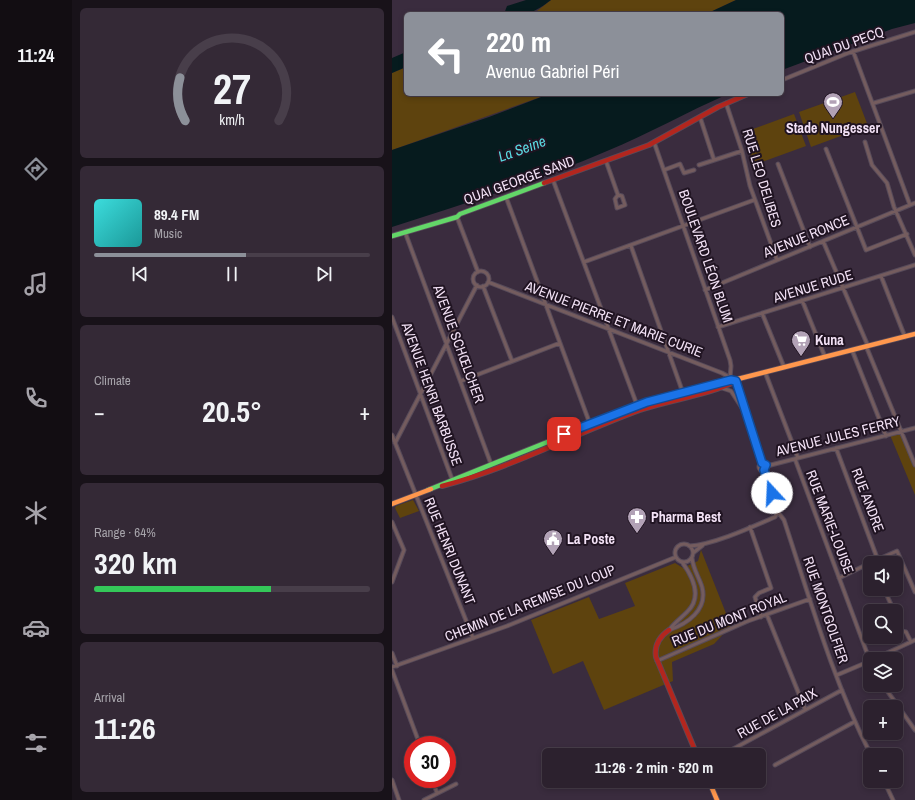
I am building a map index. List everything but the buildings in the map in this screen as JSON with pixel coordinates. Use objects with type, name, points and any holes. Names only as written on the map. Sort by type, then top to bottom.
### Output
[{"type":"main road","points":[[654,142],[726,103],[743,96]]},
{"type":"main road","name":"QUAI GEORGE SAND","points":[[392,236],[458,217],[460,214],[654,142]]},
{"type":"main road","points":[[428,490],[637,405],[915,334]]},
{"type":"main road","points":[[392,504],[415,494],[472,478],[641,410],[722,388],[733,380]]},
{"type":"main road","points":[[669,630],[659,637],[656,645],[657,661],[695,748]]},
{"type":"main road","points":[[711,788],[717,800]]},
{"type":"street","name":"QUAI DU PECQ","points":[[784,79],[853,51],[915,32]]},
{"type":"street","points":[[853,51],[874,103],[910,205]]},
{"type":"street","points":[[874,103],[915,91]]},
{"type":"street","name":"RUE LEO DELIBES","points":[[726,103],[742,151],[754,200],[777,260]]},
{"type":"street","points":[[700,117],[714,160]]},
{"type":"street","name":"BOULEVARD LÉON BLUM","points":[[654,142],[732,366],[733,380]]},
{"type":"street","points":[[865,142],[872,165],[887,183],[891,199],[915,254]]},
{"type":"street","points":[[826,149],[866,250],[906,234]]},
{"type":"street","points":[[699,165],[742,151]]},
{"type":"street","points":[[606,161],[618,195]]},
{"type":"street","points":[[664,170],[680,164],[684,173],[694,170]]},
{"type":"street","points":[[778,164],[810,247]]},
{"type":"street","points":[[553,180],[637,405]]},
{"type":"street","points":[[506,197],[590,424]]},
{"type":"street","points":[[584,262],[754,200]]},
{"type":"street","name":"AVENUE RONCE","points":[[706,290],[915,203]]},
{"type":"street","points":[[458,217],[478,272]]},
{"type":"street","name":"AVENUE SCHŒLCHER","points":[[405,232],[448,344],[491,464]]},
{"type":"street","points":[[824,241],[915,465]]},
{"type":"street","points":[[631,246],[670,352],[683,393]]},
{"type":"street","name":"AVENUE RUDE","points":[[718,327],[915,266]]},
{"type":"street","points":[[477,285],[483,286],[488,282],[487,274],[484,272],[478,272]]},
{"type":"street","points":[[395,443],[448,344],[477,285],[474,278],[478,272]]},
{"type":"street","points":[[881,276],[905,337]]},
{"type":"street","name":"AVENUE PIERRE ET MARIE CURIE","points":[[488,282],[670,352],[722,373],[733,380]]},
{"type":"street","points":[[483,286],[512,361]]},
{"type":"street","points":[[802,300],[825,357]]},
{"type":"street","points":[[762,313],[784,367]]},
{"type":"street","name":"AVENUE HENRI BARBUSSE","points":[[392,317],[452,479]]},
{"type":"street","points":[[461,381],[560,343]]},
{"type":"street","points":[[852,350],[886,436]]},
{"type":"street","points":[[722,373],[727,371],[732,366]]},
{"type":"street","name":"RUE MARIE-LOUISE","points":[[765,372],[867,652]]},
{"type":"street","name":"RUE MONTGOLFIER","points":[[733,380],[762,463],[760,468],[764,470],[778,512],[784,520],[842,690],[854,722],[867,748]]},
{"type":"street","name":"RUE MONTGOLFIER","points":[[722,388],[731,391],[746,414]]},
{"type":"street","name":"AVENUE JULES FERRY","points":[[767,466],[915,428]]},
{"type":"street","name":"RUE HENRI DUNANT","points":[[392,435],[473,638]]},
{"type":"street","name":"RUE ANDRE","points":[[836,448],[877,556]]},
{"type":"street","points":[[762,463],[767,466],[764,470]]},
{"type":"street","points":[[669,630],[690,609],[696,597],[695,586],[682,562],[676,557],[676,552],[679,546],[705,544],[775,517],[778,512]]},
{"type":"street","points":[[392,522],[404,550],[392,582]]},
{"type":"street","points":[[750,527],[771,588],[760,592],[755,597],[761,617]]},
{"type":"street","points":[[693,553],[705,544]]},
{"type":"street","points":[[669,630],[690,620],[698,612],[702,603],[703,589],[692,564],[693,553],[690,546]]},
{"type":"street","points":[[888,556],[897,551],[899,556]]},
{"type":"street","name":"CHEMIN DE LA REMISE DU LOUP","points":[[392,669],[507,626],[676,557]]},
{"type":"street","points":[[682,562],[688,561],[692,558]]},
{"type":"street","points":[[903,565],[915,592]]},
{"type":"street","points":[[839,578],[863,566]]},
{"type":"street","name":"RUE DU MONT ROYAL","points":[[657,661],[731,628],[810,599]]},
{"type":"street","points":[[767,615],[805,709]]},
{"type":"street","points":[[903,631],[906,632],[911,642]]},
{"type":"street","points":[[889,652],[915,640]]},
{"type":"street","points":[[392,652],[397,666]]},
{"type":"street","points":[[837,675],[863,664]]},
{"type":"street","points":[[392,669],[417,736]]},
{"type":"street","name":"RUE DE LA PAIX","points":[[735,748],[842,690]]},
{"type":"street","points":[[888,692],[915,730]]},
{"type":"street","points":[[911,725],[915,720]]},
{"type":"street","points":[[775,765],[854,722]]},
{"type":"street","points":[[392,780],[399,800]]},
{"type":"street","points":[[435,788],[437,793]]},
{"type":"street","points":[[424,800],[448,788]]},
{"type":"street","points":[[887,788],[893,800]]},
{"type":"shaded area","points":[[551,0],[736,0],[710,12],[534,12]]},
{"type":"shaded area","points":[[404,68],[404,96],[543,96],[392,150],[392,73]]},
{"type":"shaded area","name":"Stade Nungesser","points":[[855,92],[868,126],[811,147],[799,112]]},
{"type":"shaded area","points":[[794,114],[806,146],[754,165],[742,133]]},
{"type":"shaded area","points":[[901,432],[915,465],[915,495],[890,435]]},
{"type":"shaded area","points":[[413,500],[419,511],[400,518],[395,508],[396,506]]},
{"type":"shaded area","points":[[701,550],[731,626],[714,644],[672,662],[673,681],[604,710],[583,661],[553,674],[531,620],[589,597],[599,619],[635,606],[625,583],[675,563],[683,568],[698,561]]},
{"type":"water","points":[[526,0],[551,0],[539,9],[532,12],[505,12],[507,6]]},
{"type":"water","points":[[736,0],[915,0],[915,23],[892,29],[784,69],[784,12],[710,12]]},
{"type":"water","points":[[404,53],[404,68],[392,73],[392,58]]},
{"type":"water","name":"La Seine","points":[[544,96],[724,96],[581,162],[500,192],[392,227],[392,150],[489,117]]},
{"type":"traffic: fast","points":[[392,236],[457,217],[460,214],[544,183]]},
{"type":"traffic: fast","points":[[428,490],[627,410]]},
{"type":"traffic: slow","points":[[627,410],[647,402],[915,334]]},
{"type":"traffic: slow","points":[[392,504],[431,489]]},
{"type":"traffic: slow","points":[[712,788],[717,800]]},
{"type":"traffic: jam","points":[[544,183],[649,145],[718,107],[743,96]]},
{"type":"traffic: jam","points":[[442,486],[493,470],[640,410],[701,394],[736,381]]},
{"type":"traffic: jam","points":[[669,630],[662,635],[658,642],[656,657],[694,748]]},
{"type":"place","name":"Stade Nungesser","points":[[833,119]]},
{"type":"place","name":"Kuna","points":[[801,357]]},
{"type":"place","name":"Pharma Best","points":[[637,534]]},
{"type":"place","name":"La Poste","points":[[553,556]]},
{"type":"route","points":[[564,434],[637,405],[731,380],[736,381],[762,463],[765,463],[767,467],[764,470],[772,493]]}]
